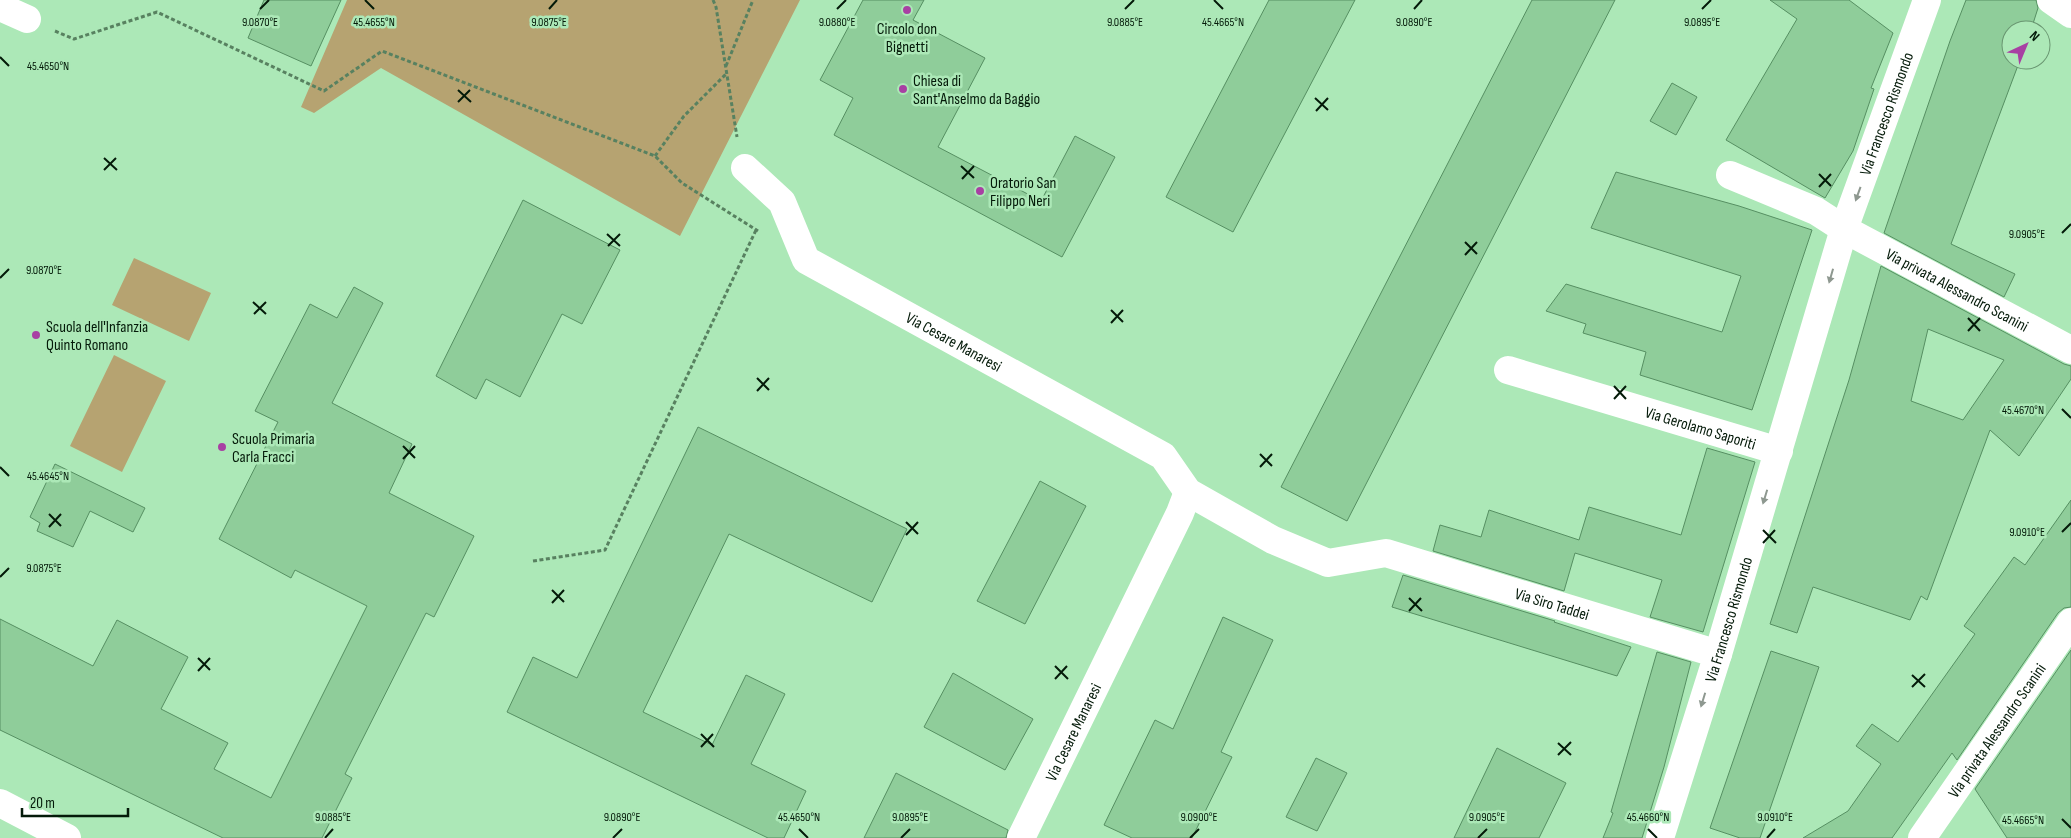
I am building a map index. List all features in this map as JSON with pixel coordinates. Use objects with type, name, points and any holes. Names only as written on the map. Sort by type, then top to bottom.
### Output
[{"type":"street","name":"Via Francesco Rismondo","points":[[1660,838],[1718,654],[1844,229],[1927,0]]},
{"type":"street","points":[[2051,0],[2071,14]]},
{"type":"street","points":[[0,7],[27,19]]},
{"type":"street","name":"Via Cesare Manaresi","points":[[745,168],[782,202],[806,260],[1164,456],[1188,492],[1273,540],[1328,563],[1386,554]]},
{"type":"street","points":[[1730,175],[1816,211],[1844,229]]},
{"type":"street","name":"Via privata Alessandro Scanini","points":[[1844,229],[2071,350]]},
{"type":"street","name":"Via Gerolamo Saporiti","points":[[1508,370],[1779,451]]},
{"type":"street","name":"Via Cesare Manaresi","points":[[1021,838],[1188,492]]},
{"type":"street","name":"Via Siro Taddei","points":[[1386,554],[1718,654]]},
{"type":"street","name":"Via privata Alessandro Scanini","points":[[1922,838],[2071,622]]},
{"type":"street","points":[[0,803],[67,838]]},
{"type":"path","points":[[713,0],[716,7],[738,145],[745,168]]},
{"type":"path","points":[[726,67],[753,0]]},
{"type":"path","points":[[27,19],[74,39],[157,12],[324,91],[382,51],[655,156],[682,183],[765,235]]},
{"type":"path","points":[[655,156],[684,116],[727,73]]},
{"type":"path","points":[[533,561],[605,550],[756,230]]},
{"type":"shaded area","points":[[347,0],[800,0],[680,236],[381,68],[314,113],[301,107]]},
{"type":"shaded area","points":[[134,258],[211,293],[189,341],[112,305]]},
{"type":"shaded area","points":[[114,355],[166,381],[122,472],[70,446]]},
{"type":"building","points":[[264,0],[341,0],[311,66],[248,38]]},
{"type":"building","name":"Chiesa di Sant'Anselmo da Baggio","points":[[863,0],[924,0],[913,20],[985,58],[938,147],[1041,201],[1075,136],[1115,157],[1062,257],[834,135],[853,98],[820,80]]},
{"type":"building","points":[[1269,0],[1355,0],[1233,232],[1166,197]]},
{"type":"building","points":[[1532,0],[1615,0],[1347,521],[1281,487]]},
{"type":"building","points":[[1770,0],[1849,0],[1893,33],[1871,88],[1874,89],[1853,151],[1825,198],[1726,140],[1797,19]]},
{"type":"building","points":[[1966,0],[2036,0],[2038,8],[2034,20],[2001,20],[2001,70],[2016,70],[1951,244],[2015,274],[2004,297],[1884,233]]},
{"type":"building","points":[[1672,83],[1697,97],[1676,135],[1650,121]]},
{"type":"building","points":[[1616,172],[1739,206],[1812,230],[1752,410],[1640,375],[1646,352],[1583,333],[1586,324],[1546,311],[1566,284],[1722,332],[1741,276],[1591,228]]},
{"type":"building","points":[[523,200],[620,250],[582,324],[562,314],[520,397],[486,379],[476,399],[436,376]]},
{"type":"building","points":[[1881,266],[2071,366],[2071,379],[2019,456],[1990,430],[1927,600],[1921,596],[1910,620],[1813,587],[1797,633],[1770,624],[1849,380]],"holes":[[[1928,329],[2004,360],[1963,420],[1911,401]]]},
{"type":"building","points":[[354,287],[383,303],[332,403],[412,444],[389,493],[474,536],[434,617],[426,613],[345,774],[352,778],[322,838],[223,838],[0,730],[0,619],[93,666],[117,620],[188,657],[161,709],[228,743],[214,769],[271,798],[367,606],[295,570],[291,578],[219,539],[278,422],[255,411],[310,304],[337,318]]},
{"type":"building","points":[[698,427],[907,529],[872,602],[729,534],[643,712],[712,745],[746,675],[785,694],[751,764],[806,791],[784,838],[768,838],[507,712],[533,657],[577,678]]},
{"type":"building","points":[[1707,448],[1755,462],[1703,632],[1650,617],[1662,580],[1575,553],[1564,591],[1433,551],[1440,525],[1481,537],[1489,510],[1579,540],[1589,507],[1681,535]]},
{"type":"building","points":[[55,464],[145,508],[133,532],[90,511],[73,547],[37,531],[40,523],[30,517]]},
{"type":"building","points":[[1040,481],[1086,506],[1025,624],[977,601]]},
{"type":"building","points":[[2071,500],[2071,607],[2064,608],[2058,613],[1957,760],[1952,753],[1892,838],[1803,838],[1848,811],[1881,764],[1856,746],[1872,724],[1898,742],[1975,634],[1964,626],[2014,557],[2025,565]]},
{"type":"building","points":[[1403,575],[1555,621],[1631,647],[1617,676],[1392,607]]},
{"type":"building","points":[[1223,617],[1273,640],[1221,752],[1232,757],[1192,838],[1132,838],[1104,825],[1155,720],[1173,729]]},
{"type":"building","points":[[2071,650],[2071,838],[2007,838],[1975,789]]},
{"type":"building","points":[[1771,651],[1819,667],[1760,838],[1740,838],[1710,828]]},
{"type":"building","points":[[1657,652],[1691,662],[1664,767],[1642,838],[1603,838],[1613,813],[1611,812]]},
{"type":"building","points":[[953,673],[1033,719],[1005,770],[924,727]]},
{"type":"building","points":[[1497,748],[1566,783],[1539,838],[1454,838]]},
{"type":"building","points":[[1316,758],[1347,773],[1317,831],[1286,817]]},
{"type":"building","points":[[896,773],[1008,830],[1006,838],[864,838]]},
{"type":"place","name":"Circolo don Bignetti","points":[[907,10]]},
{"type":"place","name":"Chiesa di Sant'Anselmo da Baggio","points":[[903,89]]},
{"type":"place","name":"Oratorio San Filippo Neri","points":[[980,191]]},
{"type":"place","name":"Scuola dell'Infanzia Quinto Romano","points":[[36,335]]},
{"type":"place","name":"Scuola Primaria Carla Fracci","points":[[222,447]]}]
